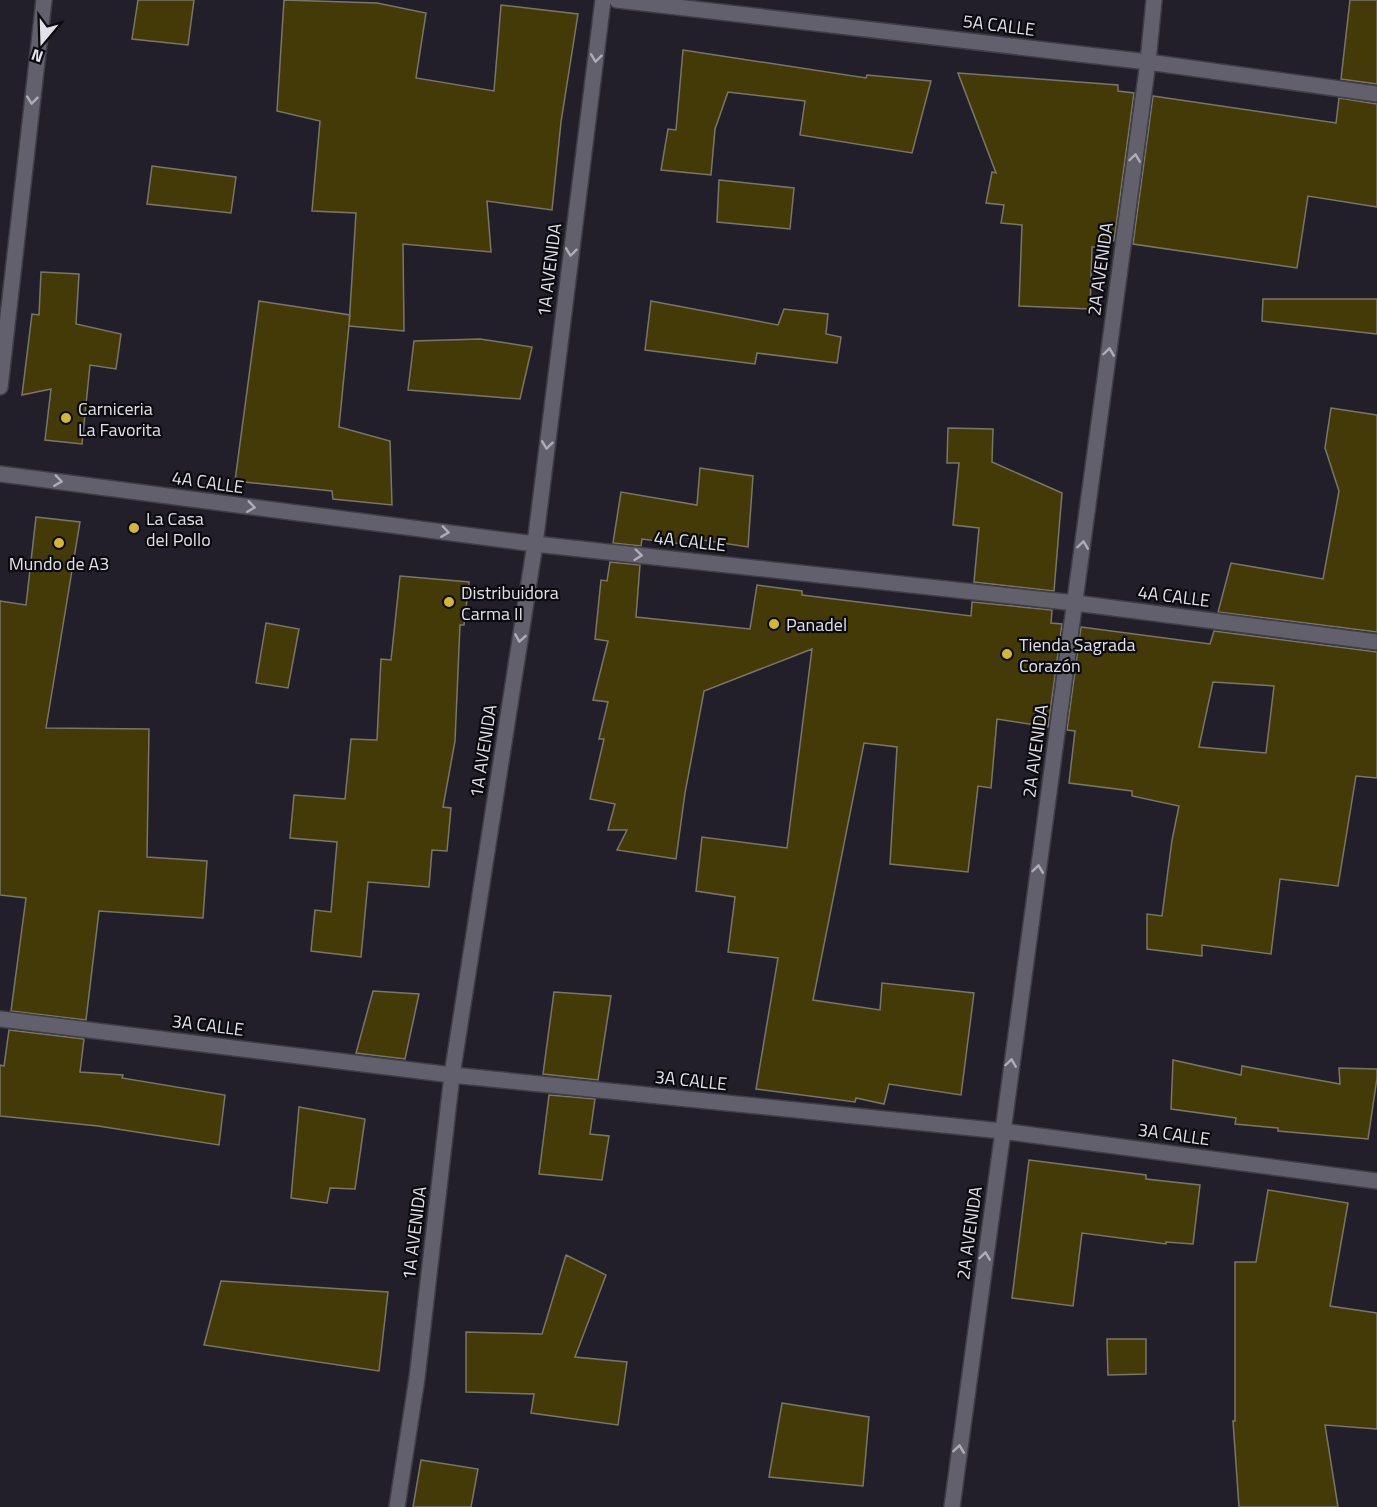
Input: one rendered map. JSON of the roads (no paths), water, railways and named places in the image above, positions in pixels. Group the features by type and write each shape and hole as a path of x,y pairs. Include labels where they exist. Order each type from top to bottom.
{"street":[{"path":"0,387 44,0"},
{"name":"1A AVENIDA","path":"397,1507 417,1378 452,1075 535,544 603,0"},
{"name":"5A CALLE","path":"617,0 1148,62 1377,94"},
{"name":"2A AVENIDA","path":"952,1507 1148,62 1154,0"},
{"name":"4A CALLE","path":"0,474 535,544 1075,603 1377,642"},
{"name":"3A CALLE","path":"0,1019 452,1075 1002,1131 1377,1181"}],"place":[{"name":"Carniceria La Favorita","path":"66,418"},
{"name":"La Casa del Pollo","path":"134,528"},
{"name":"Mundo de A3","path":"59,543"},
{"name":"Distribuidora Carma II","path":"449,602"},
{"name":"Panadel","path":"774,624"},
{"name":"Tienda Sagrada Corazón","path":"1007,654"}]}
